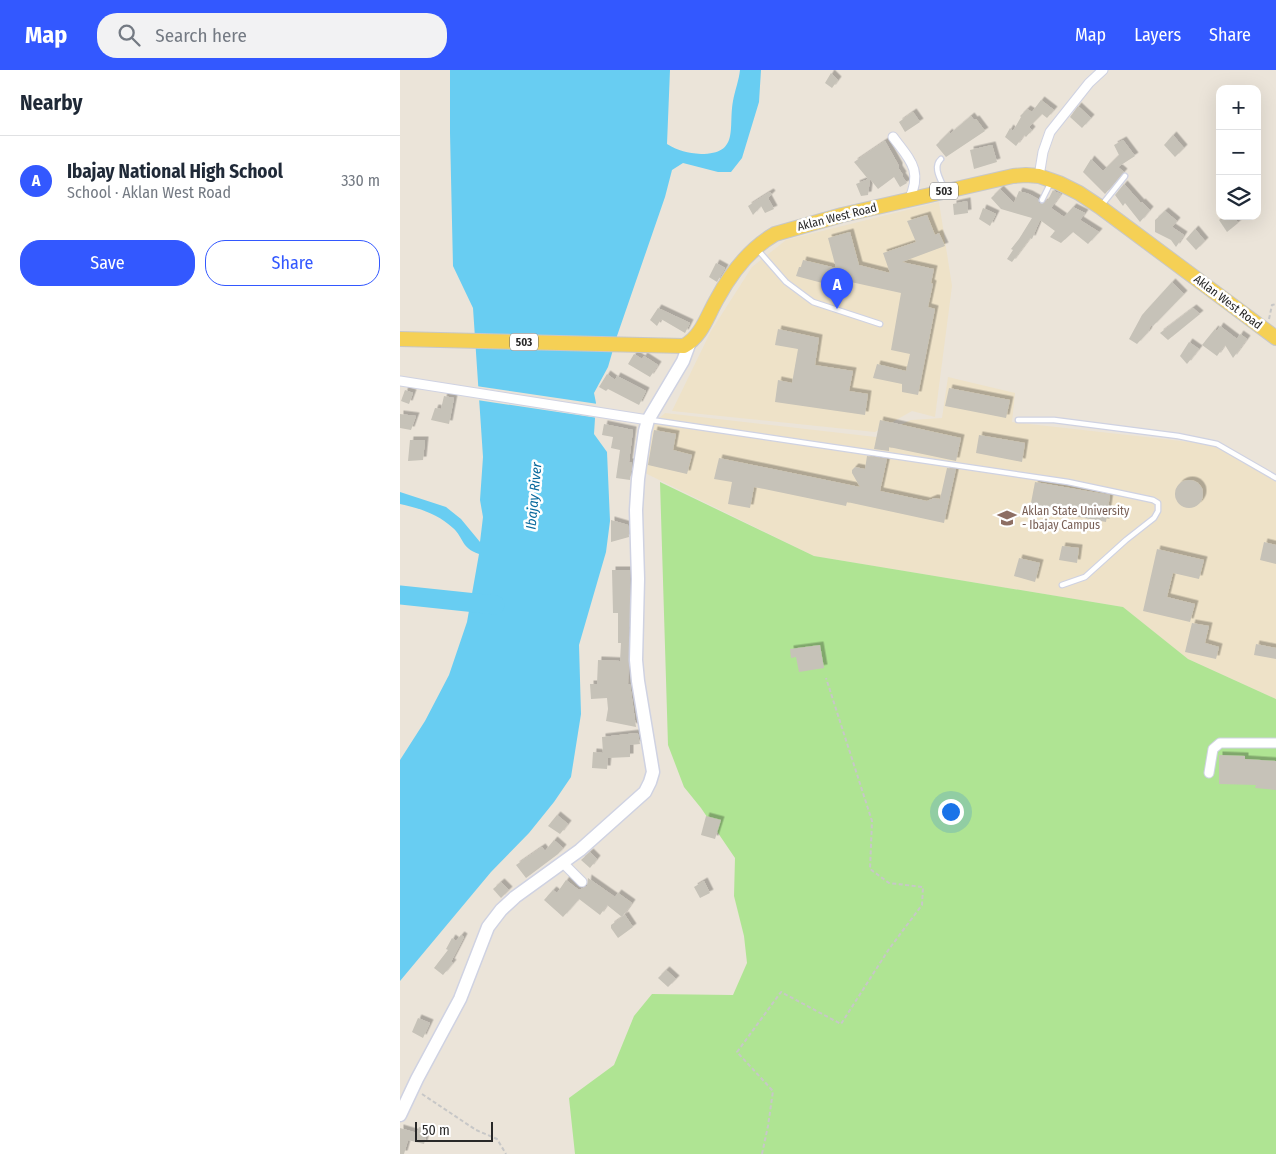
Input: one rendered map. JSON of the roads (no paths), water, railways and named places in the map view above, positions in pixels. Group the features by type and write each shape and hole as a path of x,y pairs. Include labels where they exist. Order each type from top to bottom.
{"main road":[{"name":"Aklan West Road","path":"690,342 698,334 739,264 768,238 786,230 946,191 1013,176 1026,175 1045,179 1079,193 1272,335"},
{"name":"503","path":"400,339 684,346 690,342"}],"street":[{"path":"1045,179 1043,152 1050,132 1090,83 1104,70"},
{"path":"893,136 908,157 915,171 916,181 910,200"},
{"path":"400,1115 460,999 488,927 501,910 515,897 580,850 645,792 650,782 653,772 636,660 638,579 636,510 642,445 648,420 683,361 690,342"},
{"path":"400,381 601,411 648,420"},
{"path":"1210,773 1213,749 1220,743 1276,743"},
{"path":"563,863 582,882"}],"lane":[{"path":"941,159 938,161 937,168 946,191"},
{"path":"1100,207 1125,176"},
{"path":"1042,200 1045,179"},
{"path":"756,248 786,282 813,302 880,324"},
{"path":"648,420 1068,482 1153,500 1158,503 1158,511 1154,518 1085,577 1062,585"},
{"path":"1018,420 1054,420 1178,436 1217,444 1276,478"}],"water":[{"name":"Ibajay River","path":"450,70 670,70 667,144 683,151 701,154 722,150 730,138 733,101 740,70 761,70 759,102 742,158 731,172 718,172 683,163 672,170 665,197 608,367 594,393 596,403 594,434 607,452 610,521 606,552 579,645 581,714 571,777 529,833 491,872 400,981 400,760 425,721 449,675 467,622 479,554 469,549 457,532 435,515 400,504 400,492 446,507 461,519 480,542 483,517 480,500 483,457 473,308 453,266"}],"waterway":[{"path":"400,595 495,605"}],"place":[{"name":"Ibajay National High School","path":"837,309"},
{"name":"Aklan State University - Ibajay Campus","path":"1007,518"}]}
